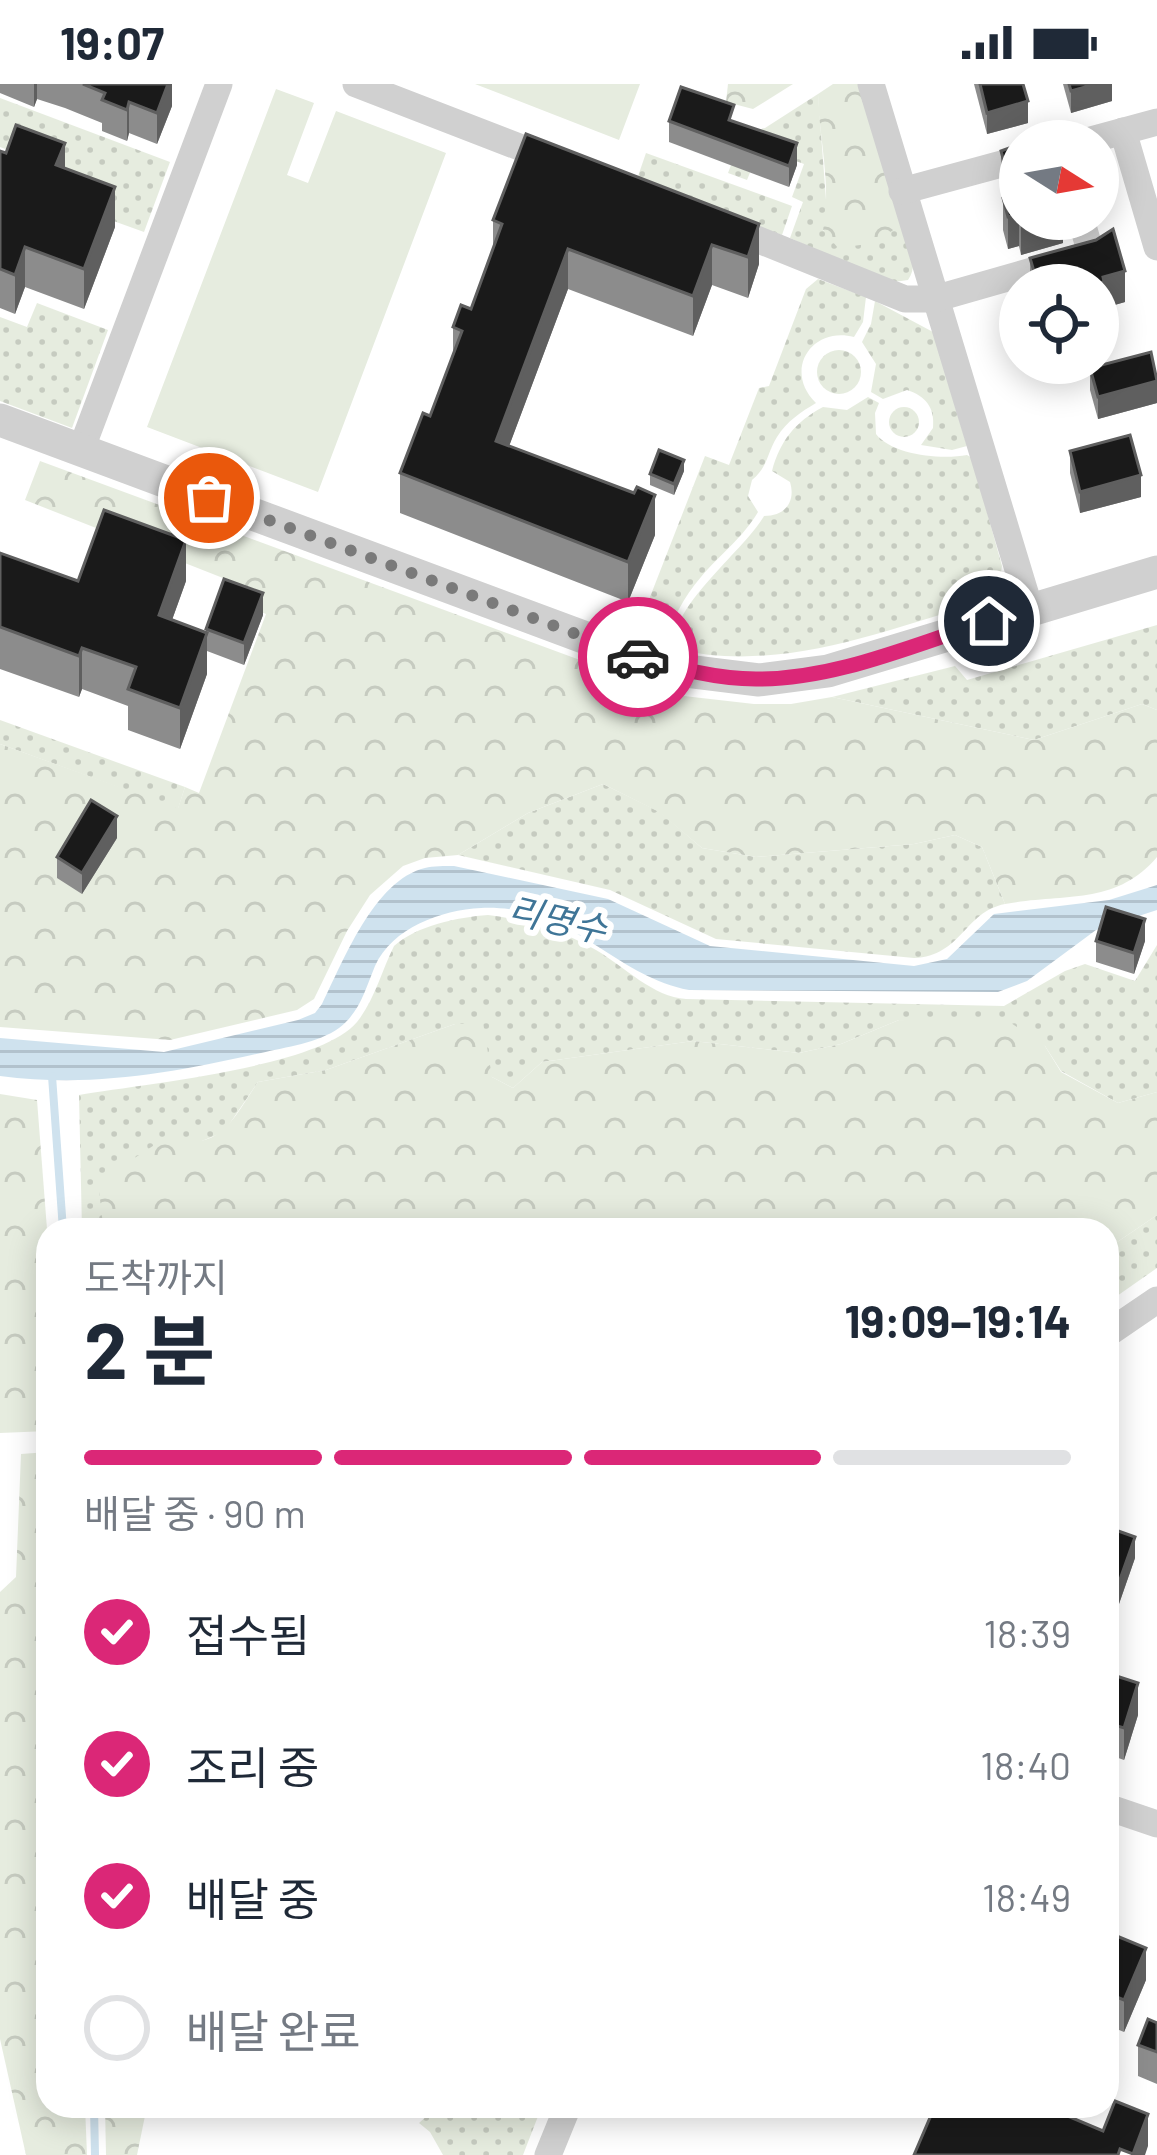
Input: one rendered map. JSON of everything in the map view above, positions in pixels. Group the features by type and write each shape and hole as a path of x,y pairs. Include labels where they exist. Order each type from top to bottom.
{"street":[{"path":"81,450 219,84"},
{"path":"356,84 578,170"},
{"path":"871,84 1030,609"},
{"path":"1119,132 1157,122"},
{"path":"1123,131 1157,247"},
{"path":"902,191 999,165"},
{"path":"712,221 904,298 934,299 1091,254 1087,240"},
{"path":"0,420 638,657 717,676 759,680 828,670 1157,572"},
{"path":"1119,1326 1157,1300"},
{"path":"1119,1811 1157,1824"},
{"path":"548,2155 563,2118"}],"green space":[{"path":"475,84 640,84 619,140"},
{"path":"728,84 793,84 753,109 726,102"},
{"path":"833,84 860,84 903,223 875,243 838,248 823,230 826,180 818,94"},
{"path":"276,89 314,103 287,175 308,183 336,111 446,153 318,492 147,427"},
{"path":"818,94 827,213 823,231 903,223 913,259 908,280 879,278 790,238 803,202 792,197 804,164 760,148 747,180 728,173 745,128 765,128"},
{"path":"0,98 170,162 144,232 94,214 104,186 0,147"},
{"path":"646,153 792,206 782,235 636,182"},
{"path":"818,279 866,297 863,322 854,337 825,338 807,354 802,378 816,403 781,431 752,480 748,496 758,512 689,592 663,644 634,638 705,456 729,465 759,388 769,386 806,289"},
{"path":"875,301 933,332 967,446 952,450 921,445 933,428 931,409 924,399 907,390 883,399 871,392 876,364 862,342"},
{"path":"37,303 108,330 72,428 0,401 0,317 27,327"},
{"path":"839,350 855,356 861,372 855,388 839,394 823,388 817,372 823,356"},
{"path":"868,397 879,403 876,434 893,447 972,458 1002,566 998,590 986,601 871,636 794,652 754,656 675,649 675,633 694,598 764,516 778,514 790,502 790,482 772,471 790,433 823,407 847,410"},
{"path":"904,407 919,422 904,437 889,422"},
{"path":"40,461 675,695 754,704 832,697 1034,740 1142,704 1157,710 1157,857 1141,873 1106,891 1005,904 982,847 955,835 914,844 756,857 702,848 659,812 603,784 528,813 458,855 403,866 370,895 314,999 297,1010 170,1040 0,1027 0,744 178,808 185,787 199,793 266,614 237,602 237,587 228,580 25,500"},
{"path":"1157,625 1157,710 1142,704 1034,740 832,697 955,666 967,680"},
{"path":"0,720 185,787 178,809 0,744"},
{"path":"603,784 660,812 702,848 756,857 914,844 955,835 982,847 1005,904 980,916 943,950 914,958 716,939 610,890 458,855 528,813"},
{"path":"488,915 570,937 651,987 686,999 1004,1006 1085,964 1135,981 1157,945 1157,1092 1118,1103 1061,1071 1045,1046 899,1020 841,1044 799,1053 693,1041 542,1062 513,1088 492,1077 455,1024 326,1070 258,1082 224,1132 192,1145 113,1218 82,1218 79,1095 227,1072 337,1038 363,1014 394,946 414,933"},
{"path":"899,1020 1011,1023 1045,1046 1061,1072 1118,1103 1157,1092 1157,1215 1119,1241 1119,1218 102,1218 98,1182 165,1138 199,1141 222,1131 258,1082 326,1070 455,1024 483,1023 492,1077 513,1088 542,1062 693,1041 799,1053 841,1044"},
{"path":"0,1094 37,1100 46,1218 36,1218 36,1432 0,1433"},
{"path":"1157,1215 1157,1268 1119,1295 1119,1241"},
{"path":"36,1453 36,2118 85,2118 87,2155 26,2155 0,2039 0,1592 16,1577 21,1454"},
{"path":"105,2118 145,2118 137,2155 106,2155"},
{"path":"425,2118 537,2118 523,2155 443,2155 419,2123"}],"water":[{"name":"리명수","path":"454,866 608,899 710,946 914,966 947,959 994,914 1109,900 1157,885 1157,910 1096,930 1027,981 998,992 689,990 637,971 542,917 513,910 466,910 434,917 393,941 375,966 352,1015 339,1028 312,1041 132,1076 67,1080 0,1076 0,1038 164,1052 315,1013 362,925 390,888 425,868"}],"building":[{"path":"83,84 168,84 157,113 129,102 127,110 102,100 105,93"},
{"path":"980,84 1023,84 1028,101 987,113"},
{"path":"1069,84 1096,84 1071,91"},
{"path":"681,87 734,105 729,120 797,143 789,166 669,121"},
{"path":"16,125 65,143 56,165 115,187 84,269 25,247 15,275 0,269 0,151 6,153"},
{"path":"526,134 759,224 748,257 712,245 693,296 568,249 496,441 634,493 637,487 655,495 628,562 400,473 423,413 430,416 462,331 453,327 461,305 471,309 502,224 493,220"},
{"path":"1096,240 1116,240 1125,271 1119,273 1119,264 1032,264 1030,258"},
{"path":"1151,352 1157,381 1098,397 1094,384 1119,384 1119,360"},
{"path":"1130,435 1141,475 1080,492 1070,451"},
{"path":"659,450 684,460 674,484 650,474"},
{"path":"104,510 186,540 159,615 207,633 180,708 128,689 136,667 82,648 79,656 0,627 0,553 78,581"},
{"path":"224,579 263,593 244,643 206,629"},
{"path":"91,800 117,816 82,873 57,857"},
{"path":"1106,907 1145,919 1134,953 1096,941"},
{"path":"1119,1531 1135,1537 1119,1582"},
{"path":"1119,1677 1138,1683 1124,1728 1119,1727"},
{"path":"1119,1937 1146,1948 1124,2000 1119,1998"},
{"path":"1148,2019 1157,2023 1157,2052 1138,2045"},
{"path":"1119,2103 1148,2114 1133,2154 1120,2149 1118,2155 914,2155 930,2118 1072,2118 1103,2131 1108,2118 1119,2118"}],"waterway":[{"path":"52,1076 62,1218"},
{"path":"94,2118 95,2155"}],"way so far":[{"path":"209,498 638,657"}],"route":[{"path":"638,657 686,671 759,680 828,670 989,621"}]}
